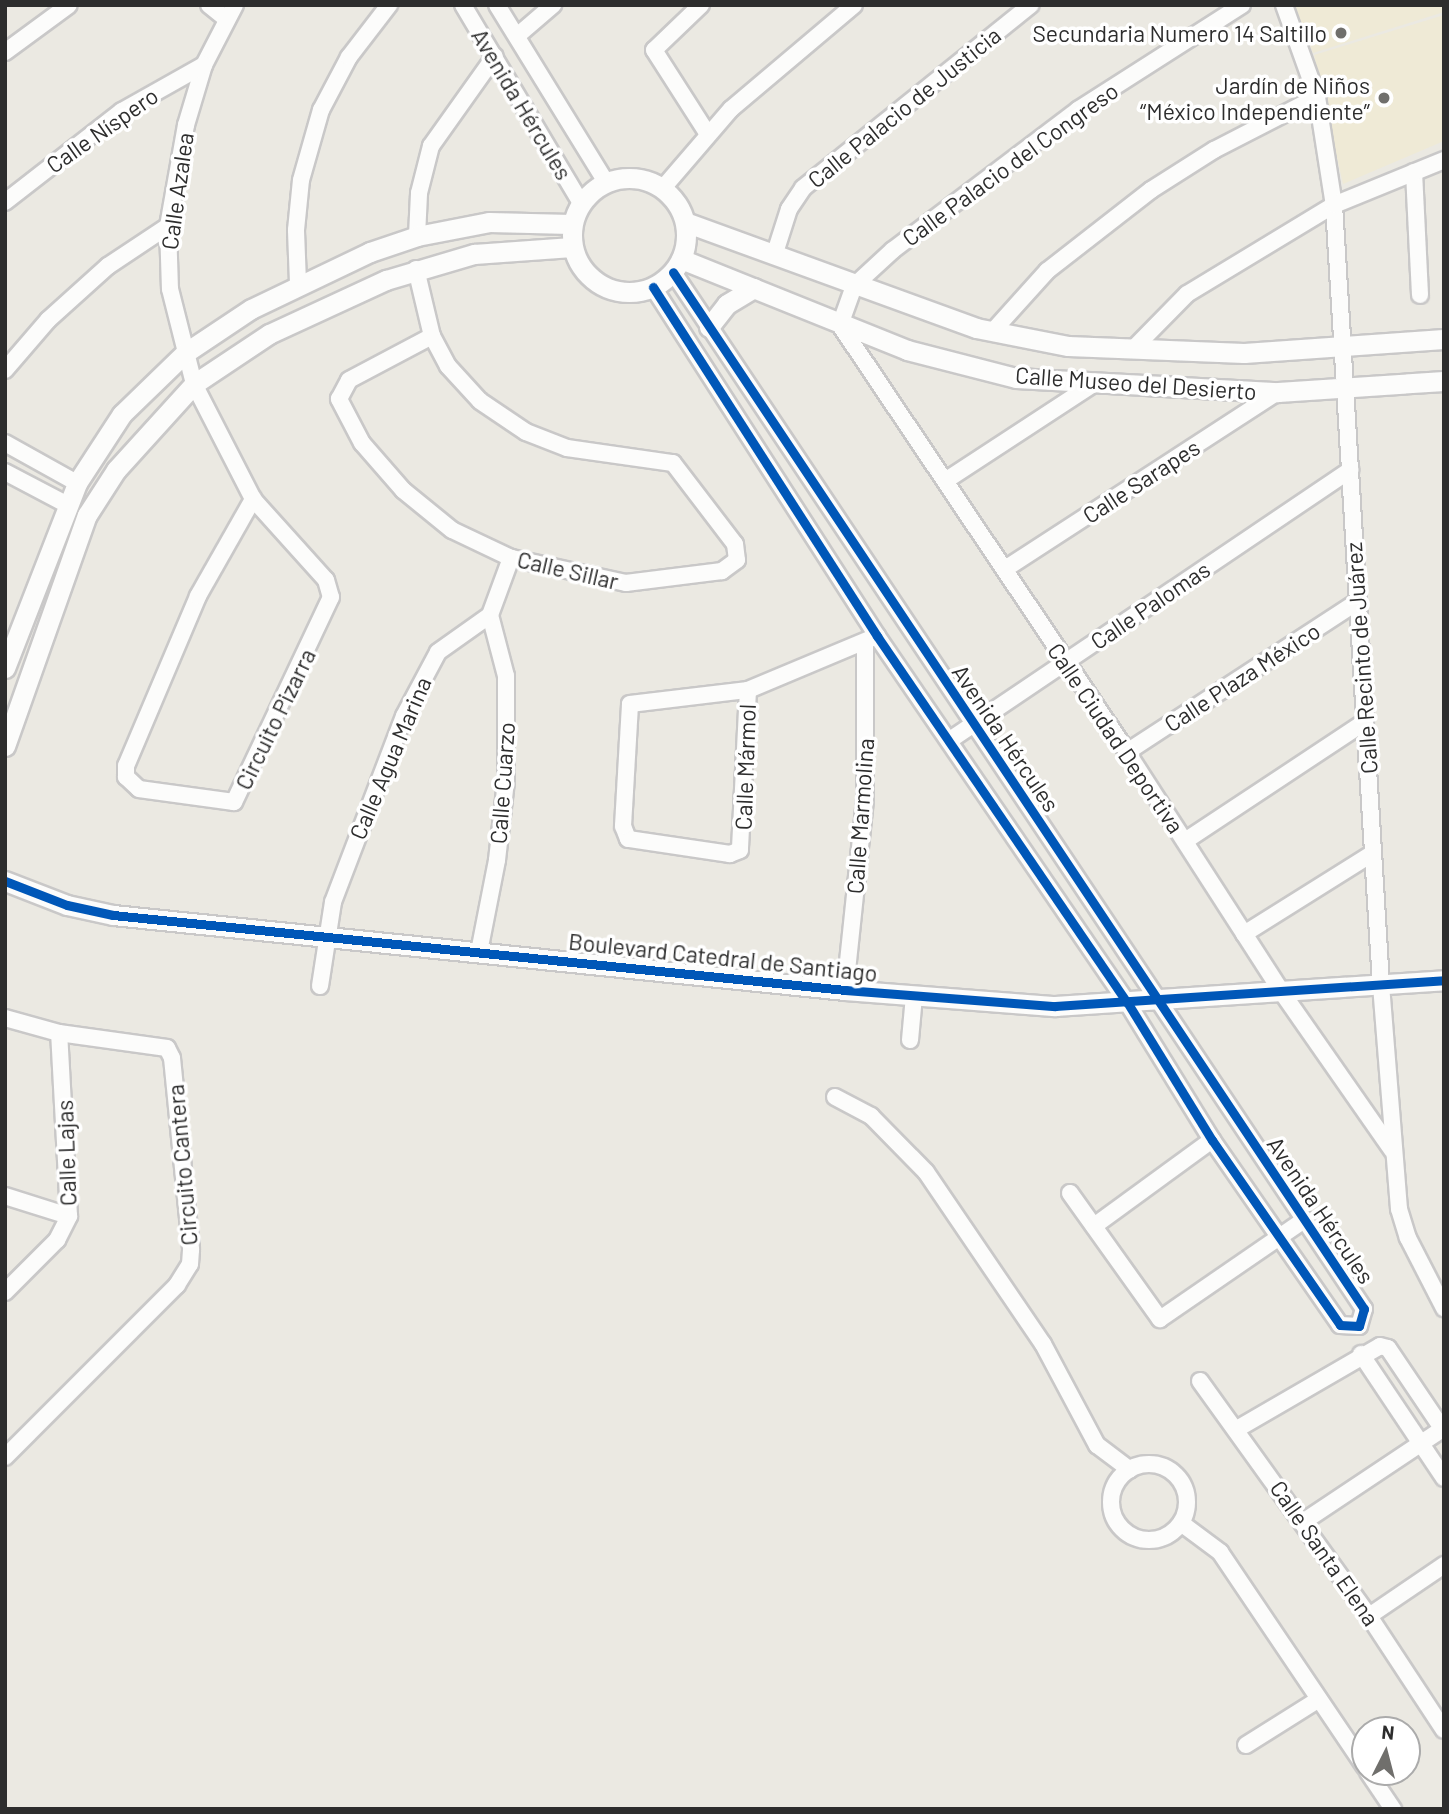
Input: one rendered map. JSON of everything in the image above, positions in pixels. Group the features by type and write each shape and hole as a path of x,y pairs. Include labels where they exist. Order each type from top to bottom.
{"street":[{"path":"5,52 69,5"},
{"path":"209,5 226,19"},
{"name":"Calle Azalea","path":"194,384 170,289 169,226 183,137 204,65 235,5"},
{"path":"298,283 296,230 301,180 320,110 349,57 389,5"},
{"name":"Avenida Hércules","path":"463,5 580,203"},
{"name":"Avenida Hércules","path":"497,5 606,182"},
{"path":"517,36 553,5"},
{"path":"701,5 654,50 707,133"},
{"path":"663,188 707,133 854,5"},
{"name":"Calle Palacio de Justicia","path":"774,256 789,209 803,187 1031,5"},
{"name":"Calle Palacio del Congreso","path":"840,325 854,286 893,250 1078,110 1242,5"},
{"name":"Calle Recinto de Juárez","path":"1284,5 1317,97 1334,205 1392,1150 1402,1224 1443,1308"},
{"path":"417,236 419,193 431,146 495,56"},
{"name":"Calle Níspero","path":"5,202 122,111 204,65"},
{"path":"993,331 1047,271 1151,190 1214,150 1317,97"},
{"path":"1132,350 1187,294 1334,205 1444,160"},
{"path":"1414,172 1420,295"},
{"path":"635,178 663,188 677,204 685,222 677,266 653,288 628,293 603,287 582,270 572,247 571,223 580,203 606,182 635,178"},
{"path":"5,668 66,504 77,483 122,414 185,353 298,283 417,236 489,222 571,223"},
{"name":"Calle Museo del Desierto","path":"685,222 854,286 993,331 1068,346 1244,353 1444,339"},
{"path":"5,370 48,320 108,266 169,226"},
{"path":"5,746 87,515 116,470 194,384 269,334 416,269 490,252 572,247"},
{"name":"Avenida Hércules","path":"653,288 720,391 871,639 950,740 1127,1002 1212,1140 1340,1325 1359,1326 1364,1309 709,327 677,266"},
{"name":"Calle Museo del Desierto","path":"677,266 754,288 907,350 1016,378 1278,392 1444,381"},
{"name":"Calle Sillar","path":"416,269 432,336 448,366 480,401 526,432 567,448 664,461 680,468 738,552 732,566 722,571 654,583 593,579 511,558 452,530 403,490 362,443 340,408 341,389 349,380 432,336"},
{"path":"709,327 727,304 754,288"},
{"name":"Calle Ciudad Deportiva","path":"840,325 1005,569 1065,663 1128,752 1281,991 1392,1150"},
{"path":"945,481 1095,383"},
{"name":"Circuito Pizarra","path":"194,384 253,499 326,580 328,607 234,802 139,789 126,777 126,766 198,596 253,499"},
{"name":"Calle Sarapes","path":"1005,569 1278,392"},
{"path":"5,443 77,483"},
{"name":"Calle Palomas","path":"950,740 1350,470"},
{"path":"5,472 66,504"},
{"path":"489,615 511,558"},
{"name":"Calle Plaza México","path":"1128,752 1357,602"},
{"name":"Calle Agua Marina","path":"320,986 325,936 347,862 427,668 450,640 489,615"},
{"name":"Calle Cuarzo","path":"479,951 497,860 506,781 506,676 489,615"},
{"name":"Calle Mármol","path":"748,690 740,850 730,854 628,839 623,826 630,704 748,690 871,639"},
{"name":"Calle Marmolina","path":"845,990 865,799 871,639"},
{"path":"1185,841 1366,722"},
{"path":"1244,934 1373,853"},
{"name":"Boulevard Catedral de Santiago","path":"5,881 89,911 845,990 1070,1007 1444,981"},
{"path":"910,1040 914,996"},
{"name":"Circuito Cantera","path":"5,1018 59,1033 156,1044 167,1048 172,1058 190,1264 177,1285 5,1457"},
{"name":"Calle Lajas","path":"5,1292 57,1240 69,1216 71,1189 59,1033"},
{"path":"835,1097 871,1116 926,1172 1043,1344 1097,1445 1130,1470"},
{"path":"1094,1226 1212,1140"},
{"path":"1070,1193 1160,1319 1304,1220"},
{"path":"5,1196 69,1216"},
{"path":"1237,1429 1361,1354 1383,1346 1443,1429 1421,1439 1303,1522"},
{"path":"1361,1354 1421,1439 1444,1479"},
{"name":"Calle Santa Elena","path":"1200,1381 1370,1616 1444,1730"},
{"path":"1152,1464 1175,1475 1187,1498 1181,1523 1173,1532 1148,1541 1124,1531 1116,1521 1111,1497 1130,1470 1152,1464"},
{"path":"1181,1523 1220,1552 1351,1746"},
{"path":"1370,1616 1444,1565"},
{"path":"1245,1745 1319,1699"},
{"path":"1430,1709 1444,1699"},
{"path":"1377,1786 1393,1809"}],"shaded area":[{"name":"Secundaria Numero 14 Saltillo","path":"1294,5 1444,5 1444,12 1313,53"},
{"name":"Jardín de Niños “México Independiente”","path":"1444,15 1444,141 1343,184 1314,55"}],"cycle path":[{"path":"653,287 877,636 1127,1002 1212,1140 1340,1325 1359,1326 1364,1309 673,272"},
{"path":"5,881 67,905 113,915 845,990 1055,1006 1444,980"}],"place":[{"name":"Secundaria Numero 14 Saltillo","path":"1341,33"},
{"name":"Jardín de Niños “México Independiente”","path":"1384,98"}]}
